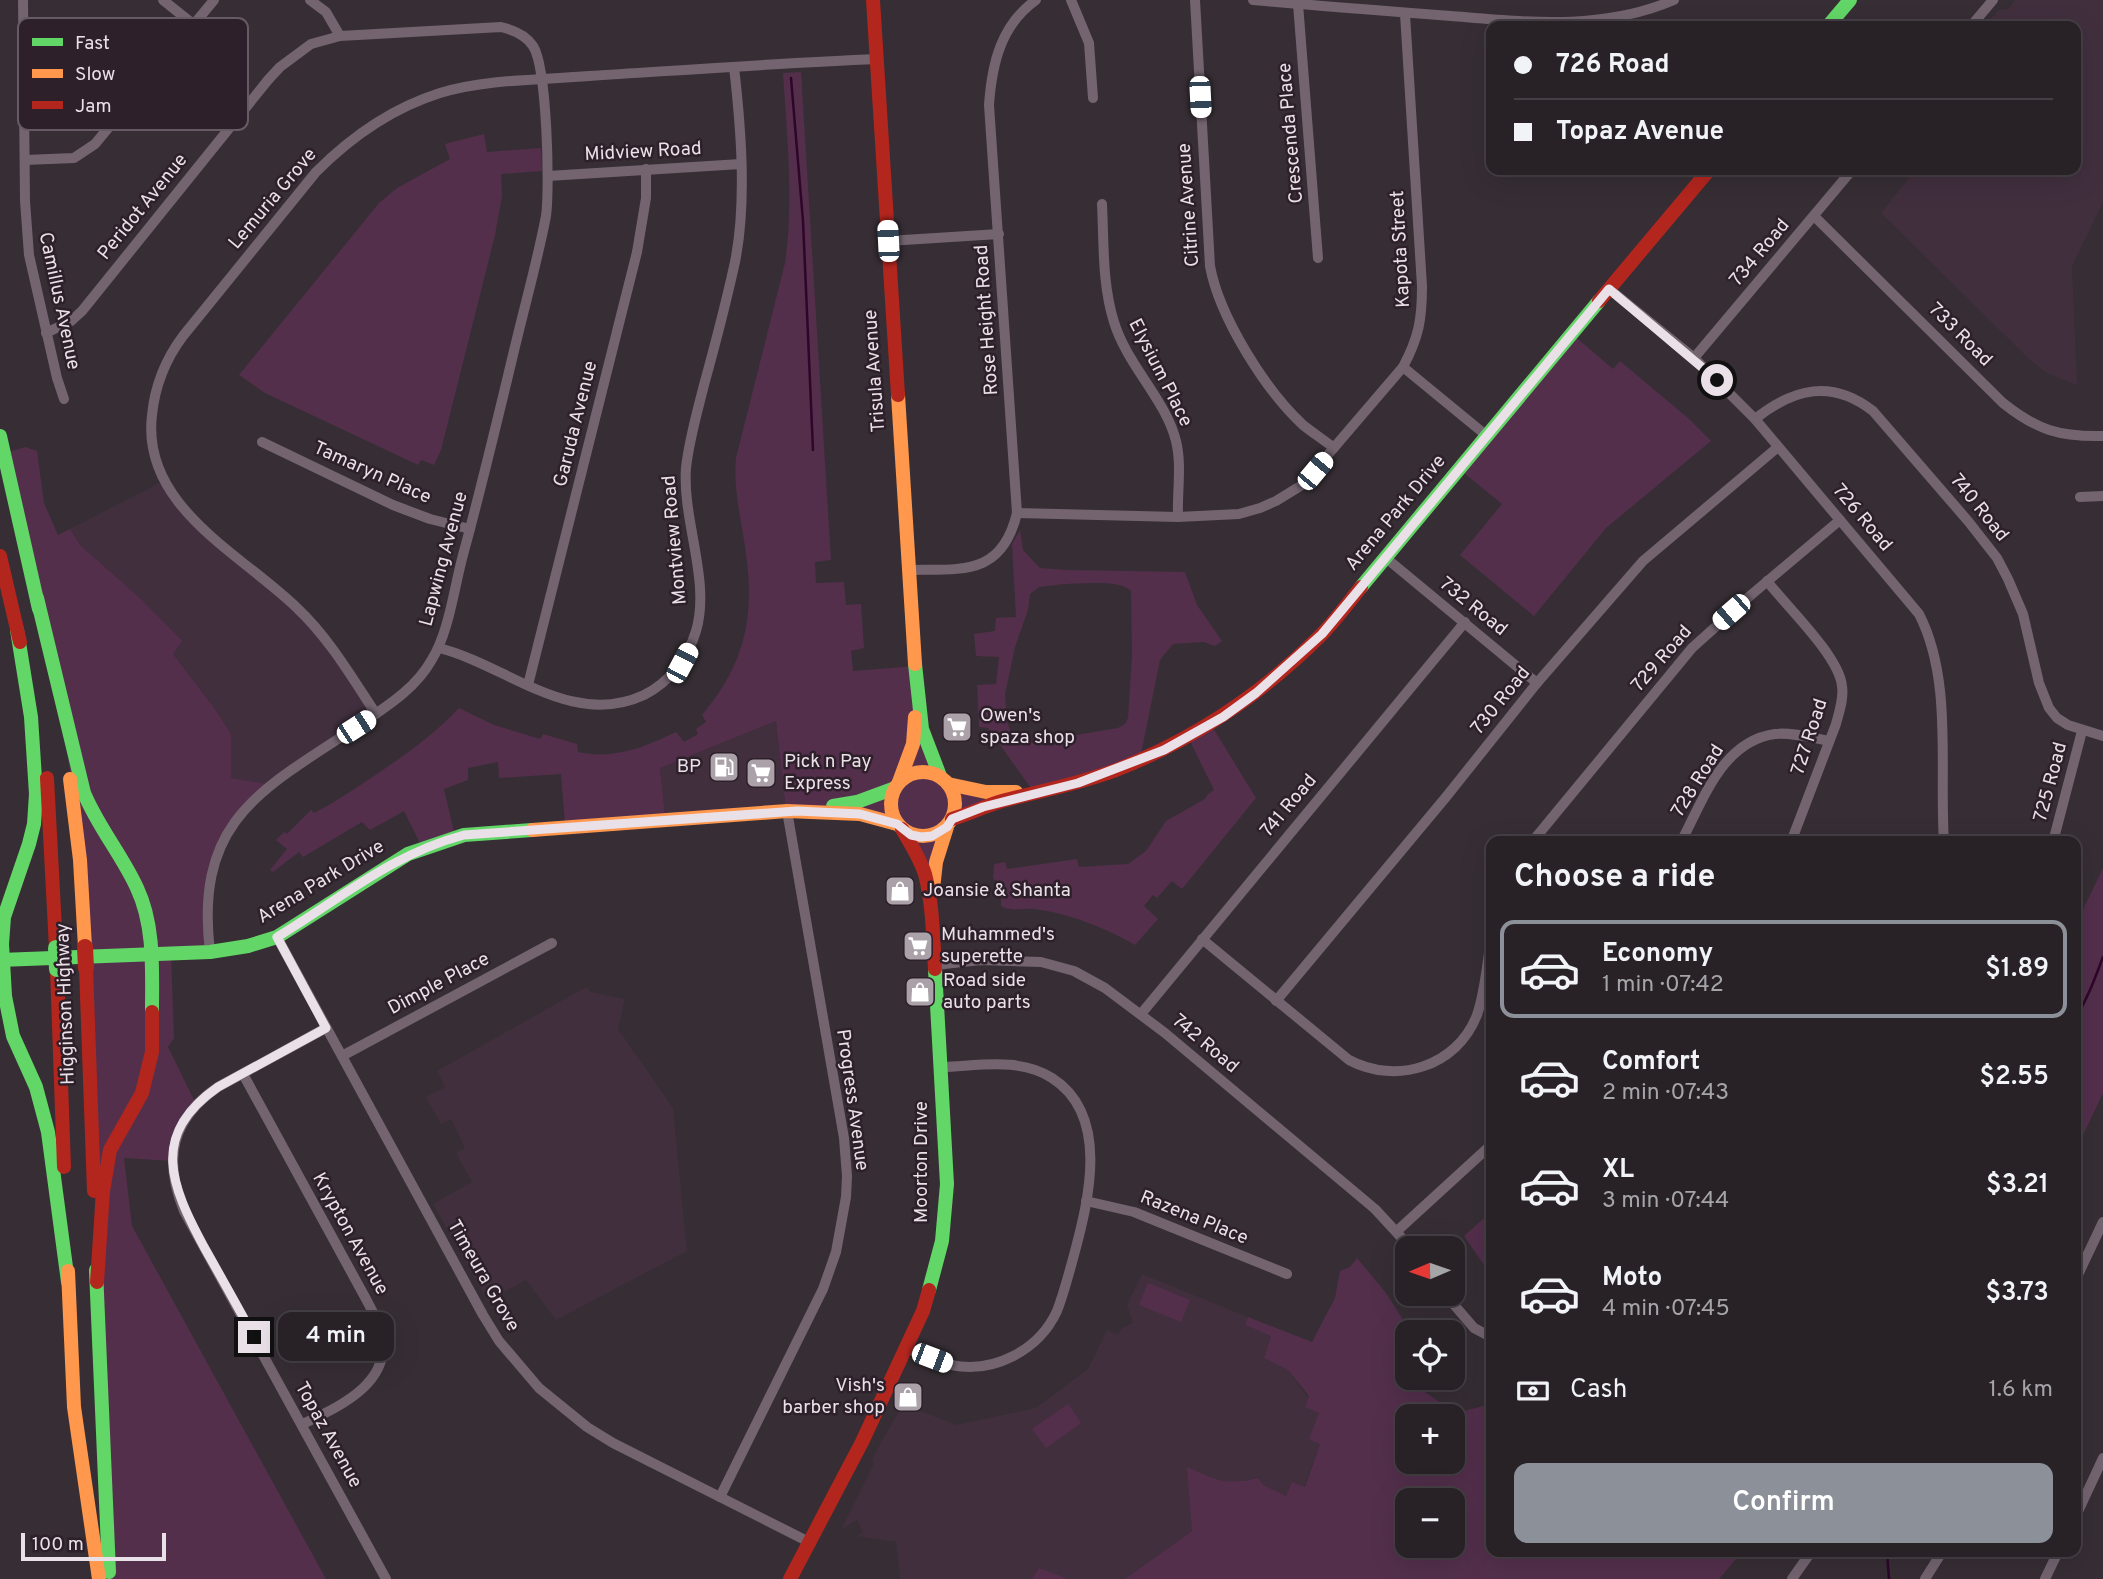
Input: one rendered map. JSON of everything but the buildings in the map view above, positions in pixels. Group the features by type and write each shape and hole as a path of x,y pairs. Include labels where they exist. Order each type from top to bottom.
{"main road":[{"name":"Trisula Avenue","path":"867,0 876,51"},
{"name":"Trisula Avenue","path":"873,0 916,695 913,744 897,786"},
{"path":"1832,21 1850,0"},
{"name":"Arena Park Drive","path":"792,811 860,814 900,827 911,835 932,836 950,823 993,803 1078,783 1149,757 1223,717 1266,685 1322,634 1705,175"},
{"name":"Higginson Highway","path":"0,436 37,598 73,799 80,860 78,952 86,968 110,1579"},
{"name":"Higginson Highway","path":"0,556 43,752 48,790 58,970 74,1407 99,1579"},
{"path":"37,598 78,778 95,818 140,895 147,919 150,953 150,1068 142,1093 110,1150 103,1191 97,1282"},
{"path":"17,630 31,717 36,794 34,824 29,844 4,918 1,960 9,1022 36,1087 48,1132 68,1282"},
{"name":"Trisula Avenue","path":"916,695 922,729 944,780"},
{"name":"Arena Park Drive","path":"1,960 78,952 211,952 248,946 277,937 392,863 438,842 464,835 792,811 857,802 897,786 908,775 920,772 986,792 1046,791"},
{"path":"944,780 956,800 950,823"},
{"path":"897,786 891,807 900,827"},
{"name":"Moorton Drive","path":"932,922 934,874 950,823"},
{"name":"Moorton Drive","path":"790,1579 811,1543 907,1348 923,1311 942,1241 947,1184 943,1068 932,922 925,875 900,827"}],"street":[{"name":"Camillus Avenue","path":"23,0 23,18"},
{"path":"163,0 186,18"},
{"path":"198,18 214,0"},
{"path":"310,0 326,12 340,36"},
{"name":"Rose Height Road","path":"909,570 966,567 986,563 1002,550 1017,513 989,105 993,66 1010,26 1037,0"},
{"path":"1071,0 1089,43 1093,98"},
{"name":"Citrine Avenue","path":"1195,0 1213,284 1237,335 1273,390 1303,425 1334,449"},
{"path":"1253,0 1512,21"},
{"path":"1590,21 1631,14 1674,0"},
{"path":"1975,21 1993,0"},
{"name":"Crescenda Place","path":"1297,4 1318,258"},
{"name":"Kapota Street","path":"1017,513 1178,517 1239,514 1276,501 1301,485 1403,367 1419,334 1422,296 1405,14"},
{"name":"Peridot Avenue","path":"248,106 280,67 310,44 340,36 501,27 520,34 535,48 541,80"},
{"name":"Lemuria Grove","path":"376,714 321,633 269,582 195,522 169,491 155,456 151,421 156,391 166,361 183,336 316,172 352,139 399,110 439,93 467,87 734,67 876,51"},
{"name":"Montview Road","path":"439,648 585,705 606,705 628,701 645,694 674,672 691,645 697,628 699,592 686,488 687,456 735,259 741,213 741,164 734,67"},
{"name":"Lapwing Avenue","path":"211,952 208,921 211,877 222,841 239,814 263,791 376,714 413,685 424,673 439,648 541,243 548,197 548,176 541,80"},
{"name":"Camillus Avenue","path":"24,130 29,255 64,399"},
{"path":"24,160 62,159 85,153 106,130"},
{"name":"Peridot Avenue","path":"46,332 71,321 82,311 229,130"},
{"name":"Midview Road","path":"548,176 741,164"},
{"name":"Garuda Avenue","path":"528,685 637,252 646,198 646,169"},
{"name":"734 Road","path":"1694,359 1848,175"},
{"name":"Elysium Place","path":"1102,204 1110,308 1124,347 1173,432 1178,453 1178,517"},
{"name":"733 Road","path":"1814,216 2023,419 2040,428 2059,433 2103,436"},
{"path":"888,241 999,234"},
{"name":"726 Road","path":"1609,289 1694,359 1755,419 1909,600 1928,632 1940,683 1944,836"},
{"path":"1403,367 1487,436"},
{"name":"740 Road","path":"1755,419 1782,400 1818,390 1846,394 1874,411 1997,558 2022,614 2044,699 2057,718 2082,731 2103,736"},
{"name":"Tamaryn Place","path":"262,442 393,505 430,519 470,528"},
{"name":"730 Road","path":"1276,1000 1446,797 1537,683 1643,561 1778,447"},
{"path":"2080,497 2103,496"},
{"name":"729 Road","path":"1537,836 1692,648 1840,520"},
{"name":"732 Road","path":"1386,558 1537,683"},
{"name":"727 Road","path":"1767,581 1834,662 1842,693 1836,724 1793,836"},
{"name":"741 Road","path":"1141,1014 1465,622"},
{"name":"725 Road","path":"2055,836 2082,731"},
{"name":"728 Road","path":"1684,836 1712,783 1730,757 1740,748 1752,741 1776,734 1829,741"},
{"name":"Progress Avenue","path":"720,1497 823,1289 836,1252 846,1198 844,1138 792,811"},
{"name":"Timeura Grove","path":"277,937 473,1299 515,1361 545,1394 587,1427 613,1443 811,1543"},
{"path":"1202,939 1324,1042 1361,1066 1385,1072 1420,1068 1452,1050 1478,1013 1486,967"},
{"name":"Dimple Place","path":"342,1056 552,943"},
{"name":"742 Road","path":"935,964 1007,960 1056,966 1087,978 1141,1014 1375,1209 1402,1236"},
{"name":"Topaz Avenue","path":"326,1028 209,1093 190,1110 177,1134 173,1149 173,1179 184,1211 386,1579"},
{"path":"907,1348 948,1365 961,1367 1001,1362 1026,1349 1049,1325 1057,1310 1086,1201 1090,1160 1087,1125 1076,1102 1059,1083 1023,1066 943,1068"},
{"name":"Krypton Avenue","path":"243,1074 366,1300 382,1336 380,1363 375,1376 367,1385 359,1393 303,1424"},
{"path":"1398,1231 1486,1150"},
{"name":"Razena Place","path":"1086,1201 1134,1212 1287,1274"},
{"path":"2081,1268 2103,1222"},
{"path":"1455,1306 1474,1328 1486,1334"},
{"path":"2081,1505 2103,1458"},
{"path":"1792,1579 1807,1557"},
{"path":"1925,1579 1938,1557"},
{"path":"2045,1579 2056,1557"}],"shaded area":[{"path":"2015,0 2103,0 2103,202 2072,266 2077,385 2047,373 2031,361 1881,213 1911,175 2081,175 2081,21 1989,21 1999,10 2008,9"},
{"path":"801,72 831,560 815,562 816,583 844,582 846,605 861,604 864,648 851,651 853,671 915,666 917,695 942,775 951,782 1033,791 988,728 979,727 977,685 996,684 999,657 976,656 974,634 995,631 996,618 1016,617 1012,544 1020,530 1023,550 1040,568 1185,572 1197,605 1222,641 1215,646 1204,642 1173,644 1160,660 1140,759 954,820 924,875 898,825 786,811 776,721 660,768 665,816 565,824 561,774 499,778 498,762 468,768 468,780 444,789 455,836 422,847 404,811 370,830 362,822 303,857 299,852 273,872 270,870 287,849 276,840 284,832 287,834 311,810 314,813 327,806 402,756 459,708 494,725 540,739 543,734 577,744 578,752 591,754 628,751 676,732 684,742 698,734 696,729 706,722 702,715 728,678 737,659 747,620 748,578 735,471 785,263 788,239 788,145 783,73","holes":["1071,584 1118,585 1131,591 1132,655 1128,718 1125,724 1118,728 1016,745 1007,722 1005,694 1030,594 1039,587"]},
{"path":"484,134 487,152 541,148 542,171 501,174 502,196 495,235 441,450 434,465 421,460 418,465 265,393 239,375 379,203 397,188 450,159 445,144"},
{"path":"1572,334 1613,369 1620,361 1711,441 1606,528 1534,616 1460,555 1502,504 1459,469"},
{"path":"25,447 37,451 44,503 58,535 70,529 80,545 140,598 182,641 173,654 231,734 231,778 273,785 240,814 212,877 211,951 171,953 174,1038 168,1047 196,1104 191,1110 173,1161 124,1158 132,1226 326,1579 110,1579 81,858 66,743 5,453"},
{"path":"165,480 182,505 297,605 377,714 273,785 230,778 231,734 215,709 173,654 140,598 80,545 70,529"},
{"path":"776,721 786,811 665,816 660,768"},
{"path":"1210,723 1256,798 1182,889 1172,881 1157,898 1153,895 1144,906 1158,919 1135,945 1099,927 1073,918 1047,911 1001,906 1001,889 998,881 993,879 994,864 1005,862 1007,869 1077,859 1079,867 1128,864 1146,851 1166,821 1205,799 1214,790 1188,737"},
{"path":"2103,868 2103,1093 2081,1139 2081,914"},
{"path":"586,987 591,992 625,999 618,1029 673,1108 687,1251 556,1320 526,1280 488,1301 433,1204 472,1182 456,1153 465,1148 451,1119 441,1124 426,1097 445,1087 437,1071"},
{"path":"1486,1216 1486,1268 1464,1236"},
{"path":"1357,1258 1386,1293 1403,1320 1395,1320 1395,1390 1422,1390 1443,1404 1395,1404 1395,1474 1465,1474 1465,1411 1486,1405 1486,1557 1738,1557 1719,1579 1125,1579 1192,1531 1187,1467 1221,1480 1258,1478 1263,1485 1286,1496 1292,1482 1305,1487 1320,1444 1309,1439 1319,1413 1305,1407 1309,1396 1288,1370 1264,1358 1271,1336 1245,1325 1248,1317 1312,1342 1335,1298 1340,1271 1350,1267"},
{"path":"1142,1274 1248,1317 1245,1325 1271,1336 1264,1358 1288,1370 1319,1413 1320,1444 1304,1487 1286,1496 1262,1485 1257,1478 1233,1483 1215,1479 1192,1531 1125,1579 1067,1579 1039,1569 1032,1579 900,1579 896,1542 857,1536 863,1532 857,1520 841,1530 874,1464 872,1459 903,1404 956,1425 1036,1408 1088,1369 1107,1330 1118,1335 1122,1328 1133,1323 1127,1305"},
{"path":"1148,1283 1190,1300 1181,1322 1139,1305"},
{"path":"1068,1404 1081,1423 1046,1448 1032,1429"},
{"path":"1039,1568 1063,1577 1067,1579 1032,1579"}],"waterway":[{"path":"791,78 803,221 813,450"},
{"path":"2081,1008 2103,957"},
{"path":"1887,1557 1889,1579"}],"traffic: fast":[{"path":"1832,21 1850,0"},
{"path":"1361,587 1599,301"},
{"path":"0,436 39,609"},
{"path":"37,598 84,793 131,876 143,903 150,933 152,1012"},
{"path":"17,630 31,717 36,794 34,824 29,844 4,917 2,944 5,996 13,1036 36,1087 48,1132 68,1282"},
{"path":"915,664 922,729 940,776"},
{"path":"833,806 857,802 895,788"},
{"path":"0,960 210,952 248,946 277,937 408,854 464,835 532,830"},
{"path":"56,948 57,969"},
{"path":"929,1290 942,1241 947,1184 935,969"},
{"path":"96,1270 109,1572"}],"traffic: slow":[{"path":"898,395 915,664"},
{"path":"899,782 913,744 915,717"},
{"path":"917,772 929,772 946,781 953,792 955,804 953,816 946,827 929,836 917,836 905,831 896,822 891,810 891,798 896,786 905,777 917,772"},
{"path":"70,779 80,860 85,947"},
{"path":"948,784 986,792 1016,792"},
{"path":"532,830 787,811 860,814 897,824"},
{"path":"933,889 936,862 947,827"},
{"path":"68,1271 74,1407 99,1579"}],"traffic: jam":[{"path":"873,0 898,395"},
{"path":"1599,301 1705,175"},
{"path":"0,556 20,642"},
{"path":"952,819 1002,801 1116,770 1199,730 1250,696 1298,657 1326,630 1361,587"},
{"path":"47,778 56,948"},
{"path":"902,829 918,856 928,886 935,969"},
{"path":"85,947 86,968"},
{"path":"86,968 94,1191"},
{"path":"57,969 64,1167"},
{"path":"97,1282 103,1191 110,1150 142,1093 152,1052 152,1012"},
{"path":"790,1579 862,1442 923,1311 929,1290"}],"place":[{"name":"Owen's spaza shop","path":"957,727"},
{"name":"BP","path":"724,767"},
{"name":"Pick n Pay Express","path":"761,773"},
{"name":"Joansie & Shanta","path":"900,891"},
{"name":"Muhammed's superette","path":"918,946"},
{"name":"Road side auto parts","path":"920,992"},
{"name":"Vish's barber shop","path":"908,1397"}],"route":[{"path":"254,1337 184,1211 173,1179 172,1166 177,1134 190,1110 201,1098 326,1028 277,937 408,854 464,835 797,811 867,815 897,824 911,835 932,836 947,827 952,819 993,803 1078,783 1113,771 1164,750 1223,717 1276,678 1298,658 1322,634 1609,289 1717,380"}]}
